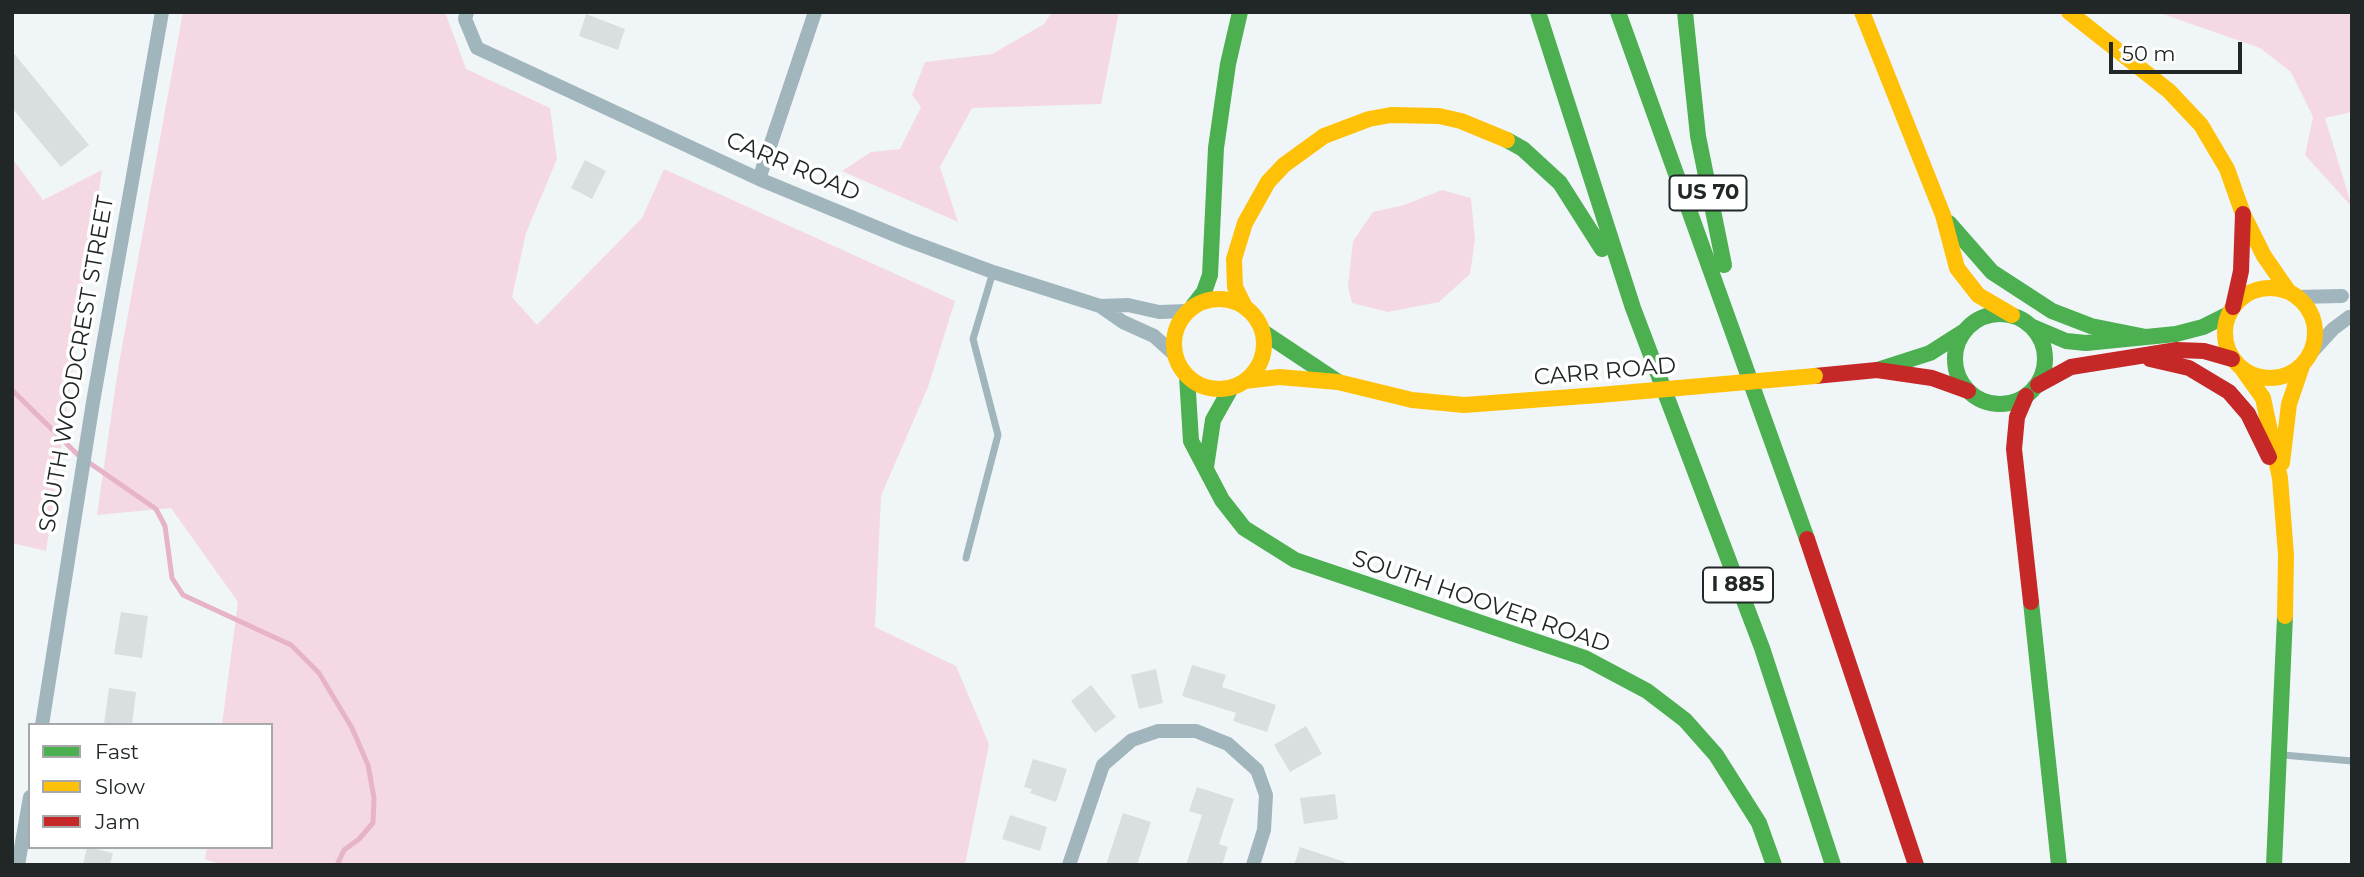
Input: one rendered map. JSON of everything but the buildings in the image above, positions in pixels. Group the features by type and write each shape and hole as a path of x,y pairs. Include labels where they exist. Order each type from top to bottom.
{"main road":[{"path":"1238,384 1207,388 1186,376 1175,355 1175,332 1204,292 1210,275 1216,148 1228,64 1240,12"},
{"name":"I 885","path":"1538,12 1633,308 1762,648 1833,865"},
{"path":"1618,12 1837,622 1916,865"},
{"name":"US 70","path":"1685,12 1701,149 1747,370"},
{"path":"1862,12 1943,215 1953,257 1963,278 1978,295 2033,327 2056,338 2076,342 2190,331 2231,311 2244,296 2258,289 2274,288 2293,294"},
{"path":"2069,12 2169,91 2201,125 2227,169 2243,214 2264,256 2293,294 2307,307 2314,322 2315,338 2289,404 2280,478"},
{"path":"1245,307 1235,287 1234,259 1245,223 1268,182 1293,157 1324,136 1369,119 1415,114 1439,116 1482,127 1523,149 1542,165 1560,183 1586,220 1633,308"},
{"path":"2243,214 2241,271 2224,337 2238,365 2258,388 2267,408 2280,478 2286,589 2274,865"},
{"path":"1943,215 1958,237 1992,272 2052,311 2091,327 2146,337"},
{"path":"1190,309 1215,299 1231,300 1245,307 1256,318 1263,332 1265,348 1260,363 1238,384 1213,420 1206,467"},
{"path":"2012,315 1989,315 1974,321 1963,332 1956,347 1955,362 1959,378 1968,391 1981,400 1996,404 2012,403 2071,367 2194,350 2238,365 2258,377 2274,379 2289,375 2307,359"},
{"path":"2033,327 2042,340 2046,355 2044,371 2017,417 2014,449 2059,865"},
{"name":"CARR ROAD","path":"1263,332 1338,382"},
{"name":"CARR ROAD","path":"1238,384 1279,377 1338,382 1400,398 1464,405 1600,396 1877,370 1930,353 1963,332"},
{"path":"2141,357 2189,368 2230,392 2248,414 2280,478"},
{"name":"CARR ROAD","path":"1877,370 1932,378 1968,391"},
{"name":"SOUTH HOOVER ROAD","path":"1186,376 1191,441 1232,515 1258,539 1274,549 1358,583 1585,658 1647,691 1685,720 1716,755 1759,823 1774,865"}],"street":[{"name":"SOUTH WOODCREST STREET","path":"42,723 78,491 162,12"},
{"name":"CARR ROAD","path":"467,12 465,19 477,48 760,179 993,272 1100,306 1123,322 1154,336 1175,355"},
{"path":"760,179 815,12"},
{"path":"2293,294 2342,296"},
{"name":"CARR ROAD","path":"1100,306 1128,305 1158,312 1190,309"},
{"path":"2307,359 2349,317"},
{"path":"1069,865 1103,765 1132,740 1158,731 1196,731 1228,744 1257,770 1266,794 1264,830 1253,865"},
{"path":"18,865 28,808"}],"lane":[{"path":"966,558 998,435 972,339 993,272"},
{"path":"2279,755 2352,761"}],"shaded area":[{"path":"183,12 445,12 466,69 550,108 557,159 526,233 512,297 537,325 642,218 664,169 955,301 928,387 881,496 875,627 956,666 989,744 965,865 222,865 205,859 207,849 273,849 273,723 222,723 238,602 171,508 97,515 118,369"},
{"path":"1052,12 1119,12 1101,104 972,108 940,167 958,222 842,171 871,152 900,149 921,107 912,95 925,62 992,54 1044,24"},
{"path":"2157,12 2352,12 2352,112 2325,118 2352,207 2305,155 2313,117 2291,72 2260,48"},
{"path":"12,158 43,200 102,170 46,551 12,543"},
{"path":"1442,190 1471,198 1475,240 1470,274 1439,302 1388,312 1352,303 1348,286 1353,241 1373,212 1404,205"}],"waterway":[{"path":"12,390 78,455 156,509 165,526 172,578 183,595 291,645 319,673 352,728 368,765 374,798 373,823 359,839 344,850 337,865"}],"traffic: fast":[{"path":"1193,306 1204,292 1210,275 1216,148 1228,64 1240,12"},
{"path":"1538,12 1633,308 1762,648 1833,865"},
{"path":"1618,12 1807,539"},
{"path":"1685,12 1698,136 1724,265"},
{"path":"1507,140 1523,149 1560,183 1602,249"},
{"path":"1949,223 1992,272 2052,311 2091,326 2146,337"},
{"path":"1991,314 2009,314 2025,321 2038,334 2045,350 2045,359 2045,368 2038,384 2025,397 2009,404 1991,404 1975,397 1962,384 1955,368 1955,350 1962,334 1975,321 1991,314"},
{"path":"2033,327 2066,341 2086,343 2176,334 2203,327 2229,314"},
{"path":"1263,332 1338,382"},
{"path":"1877,370 1930,353 1963,332"},
{"path":"1187,376 1191,441 1222,500 1244,528 1295,560 1585,658 1647,691 1685,720 1716,755 1759,823 1774,865"},
{"path":"1206,467 1213,420 1231,388"},
{"path":"2031,602 2059,865"},
{"path":"2274,865 2285,616"}],"traffic: slow":[{"path":"1862,12 1943,215 1957,268 1978,295 2012,315"},
{"path":"2069,12 2169,91 2201,125 2227,169 2243,214 2264,256 2289,292"},
{"path":"1245,307 1235,287 1234,259 1245,223 1268,182 1284,165 1324,136 1369,119 1391,115 1439,116 1461,121 1507,140"},
{"path":"2270,288 2287,291 2302,301 2312,316 2315,333 2312,350 2302,365 2287,375 2270,378 2253,375 2238,365 2228,350 2225,333 2228,316 2238,301 2253,291 2270,288"},
{"path":"1210,299 1228,299 1244,306 1257,319 1264,335 1264,344 1264,353 1257,369 1244,382 1228,389 1210,389 1194,382 1181,369 1174,353 1174,335 1181,319 1194,306 1210,299"},
{"path":"2282,463 2289,404 2302,366"},
{"path":"2243,370 2263,398 2280,478 2286,555 2285,616"},
{"path":"1599,395 1815,376"},
{"path":"1245,381 1279,377 1338,382 1412,400 1464,405 1599,395"}],"traffic: jam":[{"path":"2233,307 2241,271 2243,214"},
{"path":"2038,385 2071,367 2177,350 2204,351 2232,359"},
{"path":"2150,359 2189,368 2229,392 2248,414 2269,457"},
{"path":"1815,376 1877,370 1932,378 1968,391"},
{"path":"2026,396 2017,417 2014,449 2031,602"},
{"path":"1807,539 1916,865"}]}
